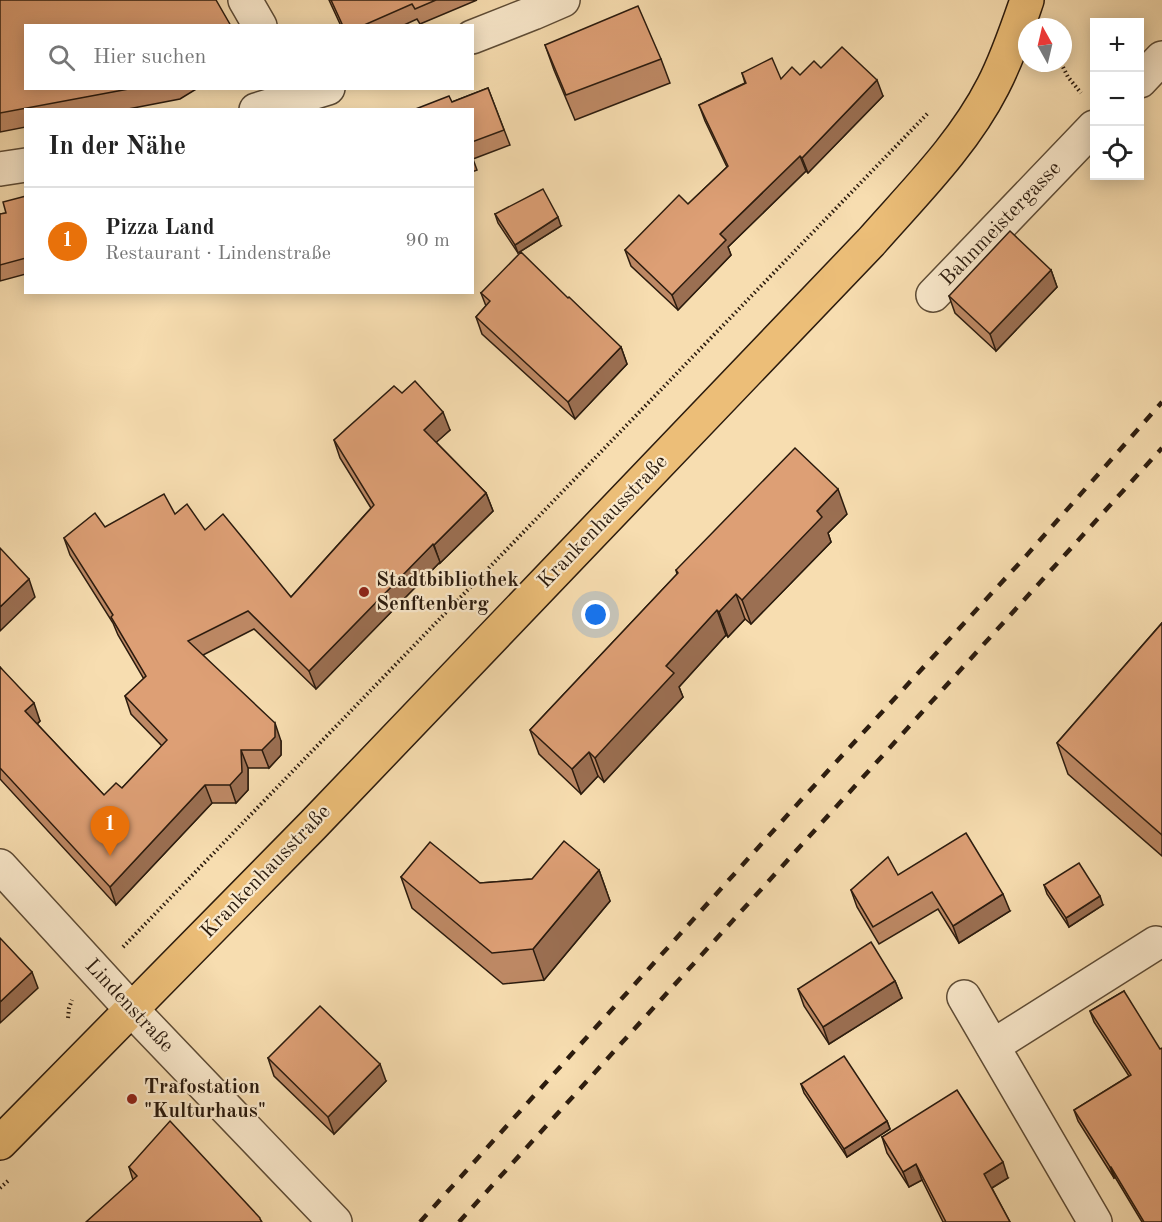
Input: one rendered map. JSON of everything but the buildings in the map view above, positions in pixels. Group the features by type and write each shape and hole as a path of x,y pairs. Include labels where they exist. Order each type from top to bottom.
{"main road":[{"name":"Krankenhausstraße","path":"0,1143 313,825 886,226 944,160 976,116 994,86 1027,0"}],"street":[{"path":"245,0 259,24"},
{"path":"474,36 563,0"},
{"path":"1144,77 1162,58"},
{"path":"262,108 309,91"},
{"name":"Bahnmeistergasse","path":"933,295 1090,114"},
{"path":"0,169 24,165"},
{"name":"Lindenstraße","path":"0,866 132,1010 335,1222"},
{"path":"993,1046 1156,943"},
{"path":"964,997 1095,1222"}],"path":[{"path":"1066,72 1090,111"},
{"path":"98,972 931,110"}],"railway":[{"path":"420,1222 802,799 1026,556 1162,402"},
{"path":"459,1222 1162,448"}],"place":[{"name":"Stadtbibliothek Senftenberg","path":"364,592"},
{"name":"Pizza Land","path":"110,856"},
{"name":"Trafostation \"Kulturhaus\"","path":"132,1099"}]}
